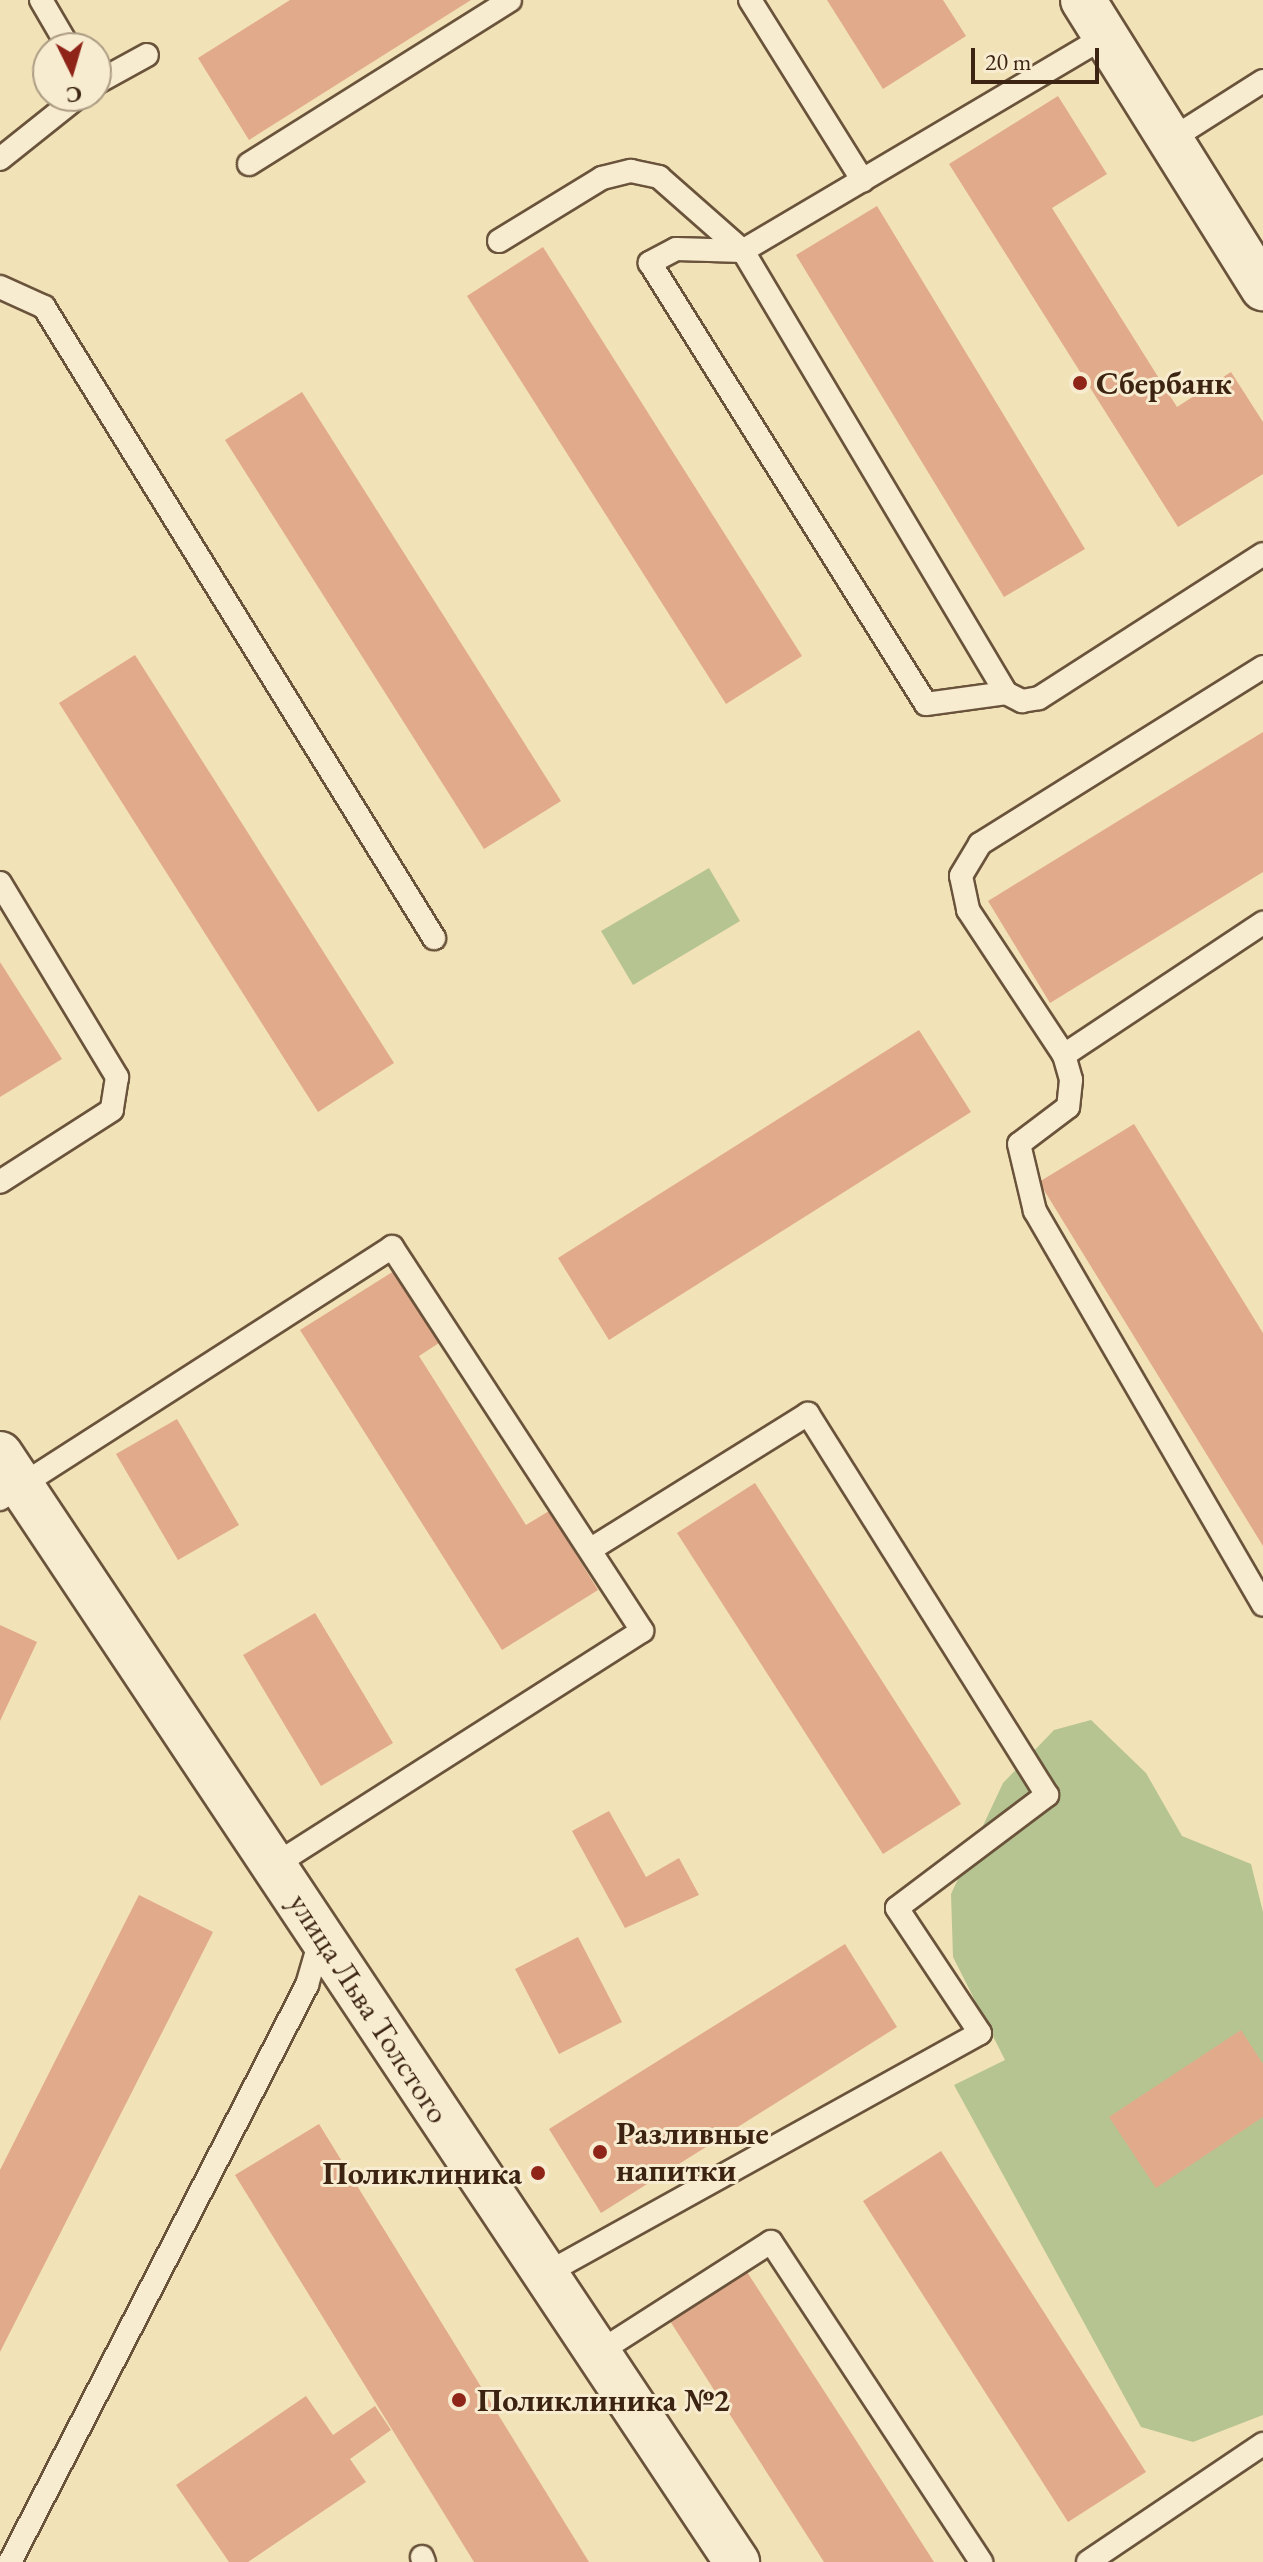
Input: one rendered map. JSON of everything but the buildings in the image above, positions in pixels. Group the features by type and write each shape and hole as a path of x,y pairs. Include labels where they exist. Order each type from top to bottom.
{"street":[{"path":"1083,0 1263,288"},
{"name":"улица Льва Толстого","path":"7,1480 275,1865 737,2562"}],"lane":[{"path":"41,0 60,32"},
{"path":"249,164 510,0"},
{"path":"750,0 863,181"},
{"path":"1006,693 926,704 650,263 676,249 743,251 1106,36"},
{"path":"112,74 147,55"},
{"path":"1170,140 1263,81"},
{"path":"0,159 59,112"},
{"path":"499,241 602,178 631,171 659,177 743,251 1006,693 1022,701 1039,698 1263,554"},
{"path":"0,287 44,307 434,938"},
{"path":"1263,667 980,844 961,876 968,910 1064,1055 1068,1107 1019,1144 1035,1211 1263,1605"},
{"path":"0,883 117,1077 112,1110 0,1182"},
{"path":"1064,1055 1263,923"},
{"path":"7,1480 392,1247 642,1631 275,1865"},
{"path":"547,2273 980,2033 897,1908 1047,1795 808,1414 591,1549"},
{"path":"10,2562 307,1985 322,1936"},
{"path":"599,2352 771,2242 981,2562"},
{"path":"1088,2562 1263,2444"}],"green space":[{"path":"709,868 740,921 633,985 601,931"},
{"path":"1091,1720 1146,1773 1182,1836 1251,1864 1263,1912 1263,2415 1193,2442 1141,2427 954,2085 1005,2060 953,1957 951,1894 1003,1783 1054,1730"}],"place":[{"name":"Сбербанк","path":"1080,383"},
{"name":"Разливные напитки","path":"600,2152"},
{"name":"Поликлиника","path":"538,2173"},
{"name":"Поликлиника №2","path":"459,2400"}]}
